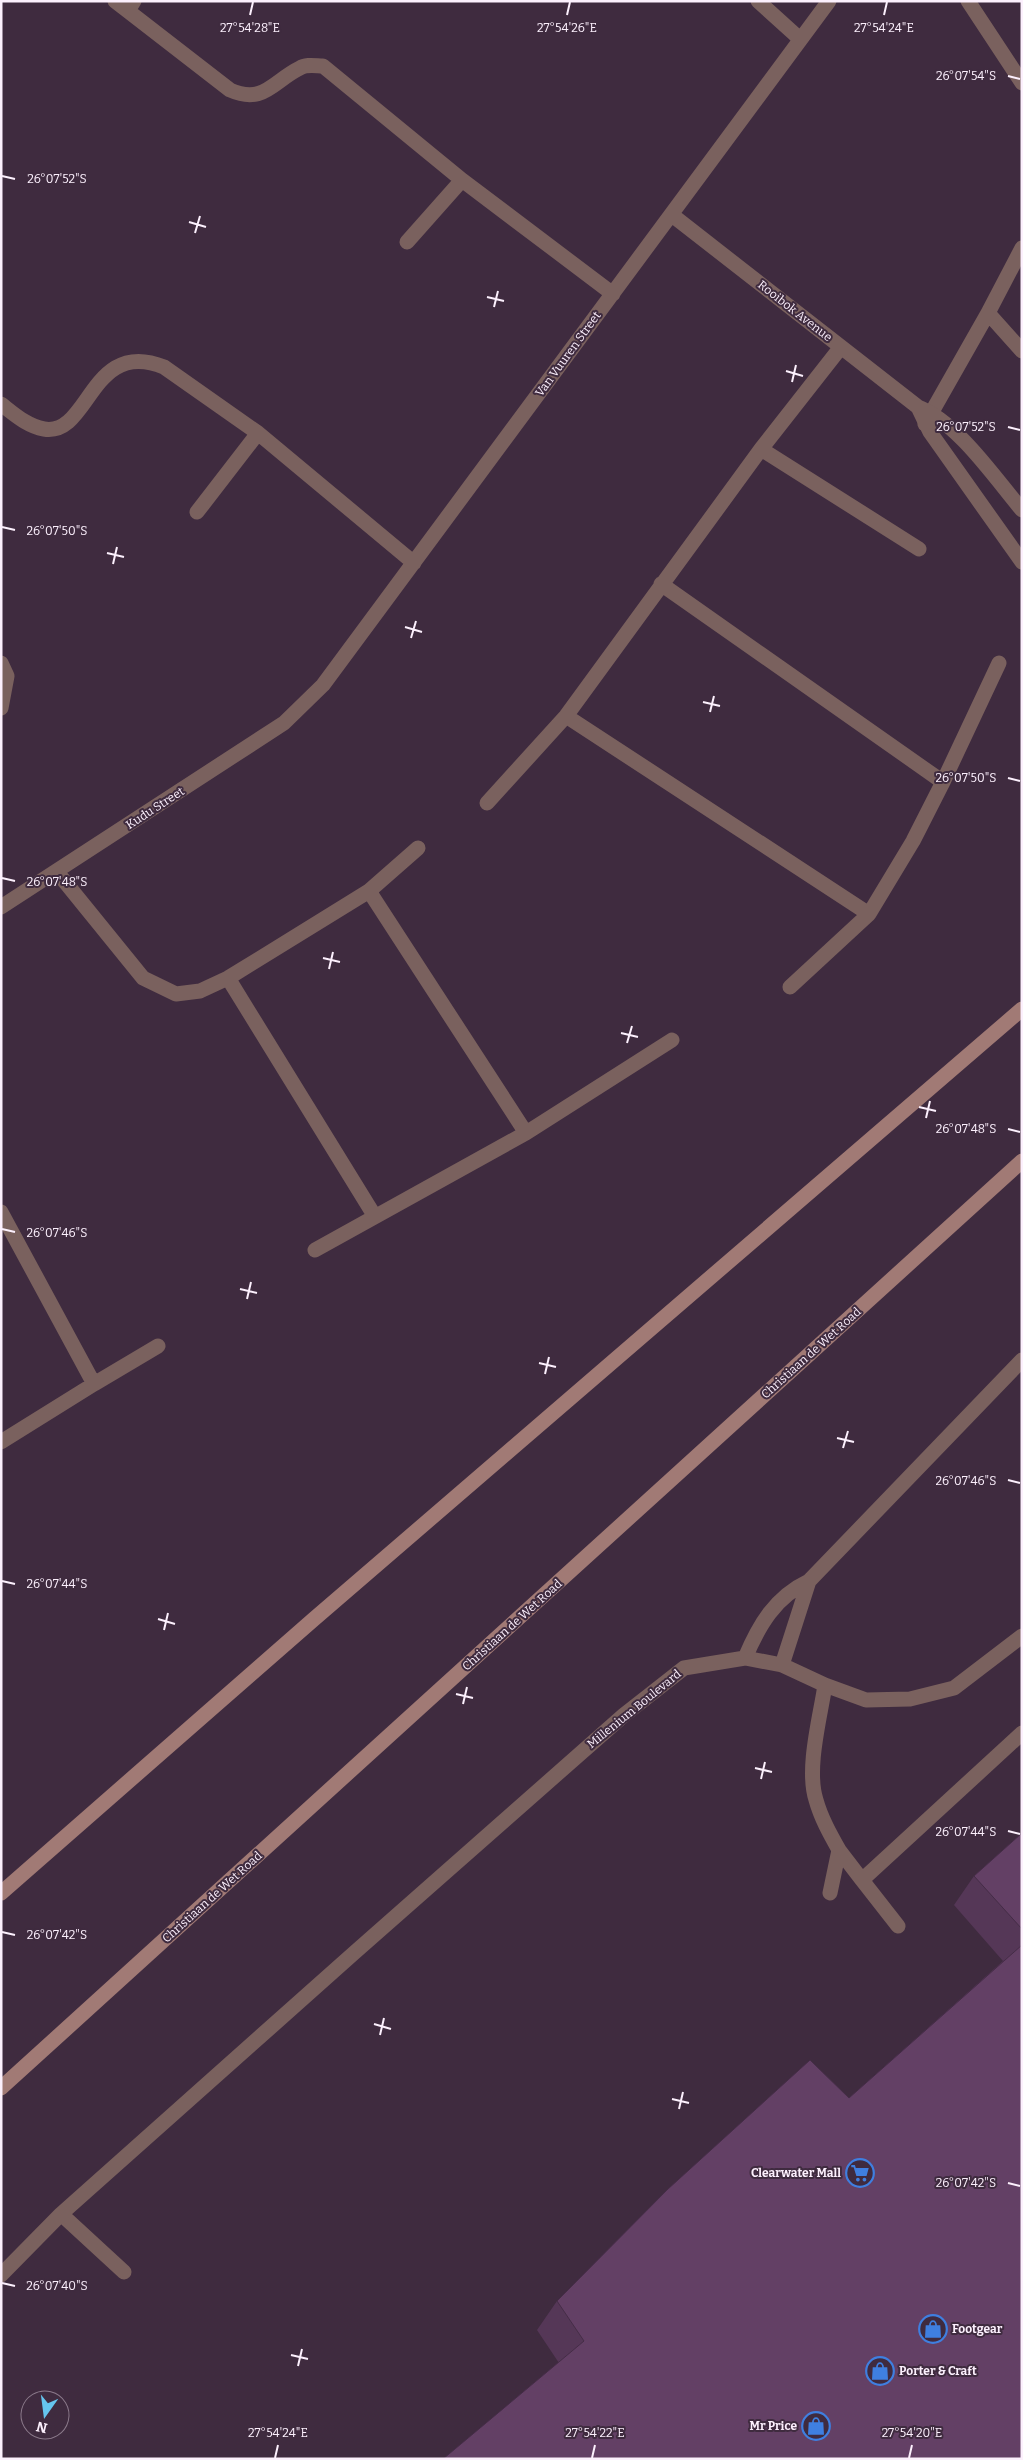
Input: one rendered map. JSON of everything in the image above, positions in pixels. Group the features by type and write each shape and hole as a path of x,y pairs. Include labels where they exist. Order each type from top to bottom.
{"main road":[{"path":"1,1893 329,1606 1022,1009"},
{"name":"Christiaan de Wet Road","path":"1,2088 1022,1161"}],"street":[{"path":"114,1 131,6 230,90 240,94 251,95 265,92 300,67 323,66 462,180 612,294"},
{"path":"758,1 800,39"},
{"name":"Van Vuuren Street","path":"305,705 323,685 829,1"},
{"path":"968,1 1022,83"},
{"path":"408,242 462,180"},
{"name":"Rooibok Avenue","path":"672,215 841,347 984,463 1022,510"},
{"path":"925,414 988,313 1022,248"},
{"path":"988,313 1022,351"},
{"path":"487,803 566,716 761,449 841,347"},
{"path":"1,404 30,425 46,430 60,426 77,413 106,373 124,363 148,361 164,367 258,432 414,562"},
{"name":"Rooibok Avenue","path":"925,414 1022,562"},
{"path":"197,512 258,432"},
{"path":"761,449 919,549"},
{"path":"661,584 943,782"},
{"path":"1,663 6,676 1,708"},
{"path":"790,987 869,914 913,841 999,664"},
{"name":"Kudu Street","path":"1,907 222,765 284,723 305,705"},
{"path":"566,716 869,914"},
{"path":"57,872 142,978 176,994 200,991 228,978 369,891 418,848"},
{"path":"369,891 526,1134"},
{"path":"228,978 374,1216"},
{"path":"315,1250 526,1134 672,1040"},
{"path":"1,1212 94,1384"},
{"path":"1,1442 158,1346"},
{"path":"745,1658 764,1618 778,1602 794,1588 809,1581 1022,1360"},
{"path":"782,1665 809,1581"},
{"name":"Millenium Boulevard","path":"1,2274 61,2214 354,1953 624,1714 684,1668 745,1658 782,1665 825,1685 866,1700 910,1700 954,1688 1022,1636"},
{"path":"825,1685 813,1778 815,1799 839,1850 898,1926"},
{"path":"862,1880 1022,1733"},
{"path":"830,1892 839,1850"},
{"path":"61,2214 124,2272"}],"building":[{"path":"1022,1833 1022,1929 974,1876"},
{"name":"Clearwater Mall","path":"1022,1945 1022,2459 443,2459 584,2341 557,2301 668,2189 810,2060 849,2098"}],"place":[{"name":"Clearwater Mall","path":"860,2173"},
{"name":"Footgear","path":"933,2329"},
{"name":"Porter & Craft","path":"880,2371"},
{"name":"Mr Price","path":"816,2426"}]}
